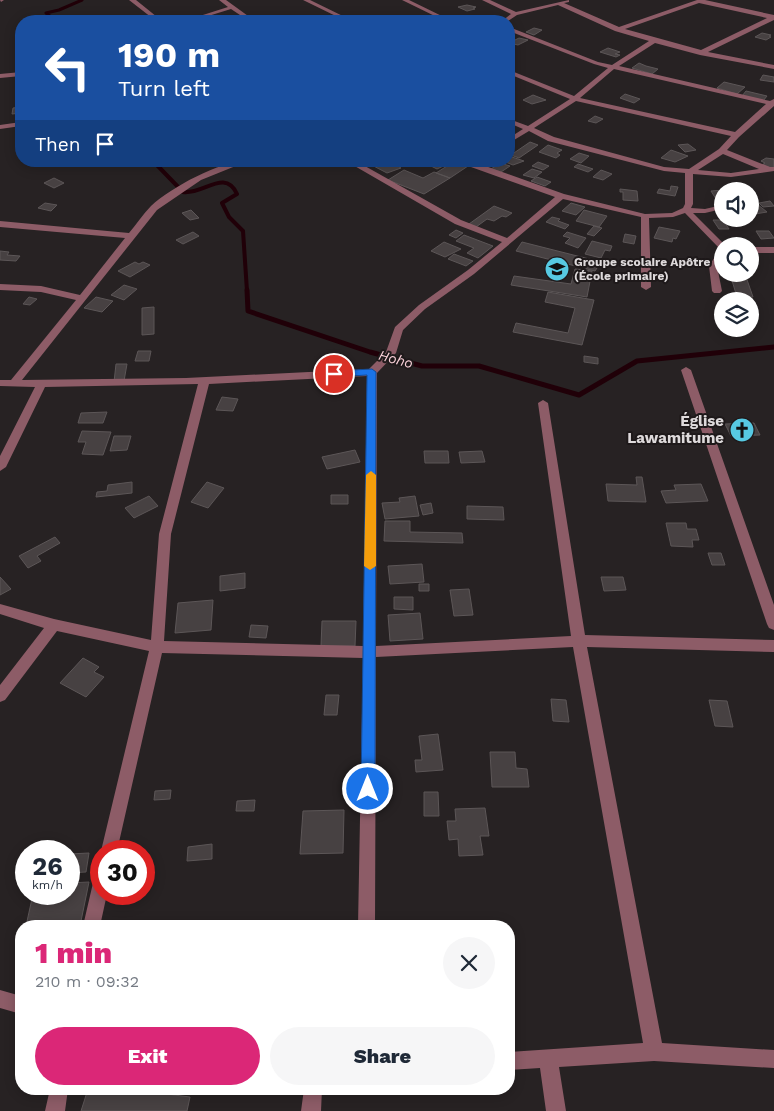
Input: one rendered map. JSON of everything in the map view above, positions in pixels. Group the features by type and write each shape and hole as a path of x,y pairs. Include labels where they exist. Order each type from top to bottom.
{"street":[{"path":"132,0 149,15"},
{"path":"222,0 243,15"},
{"path":"306,0 337,15"},
{"path":"405,0 437,15"},
{"path":"485,0 515,14 565,1 590,20 618,30 700,53 774,67"},
{"path":"618,30 701,0 773,18"},
{"path":"206,15 232,7"},
{"path":"700,53 773,18"},
{"path":"515,32 596,63 773,103"},
{"path":"515,137 575,98 613,67 653,41"},
{"path":"515,74 575,98 736,135"},
{"path":"0,76 15,75"},
{"path":"689,172 722,151 736,135 773,103"},
{"path":"515,124 546,135 551,140 664,169 731,175 772,171"},
{"path":"0,127 15,125"},
{"path":"722,151 772,171"},
{"path":"14,383 154,208 198,178 228,167"},
{"path":"361,167 458,222 508,241"},
{"path":"480,167 562,196 645,216 673,215 686,210 705,212 714,209"},
{"path":"686,210 689,204 689,172"},
{"path":"0,383 41,385 204,382 372,372 388,356 398,329 422,306 472,272 562,196"},
{"path":"686,210 714,239"},
{"path":"645,216 646,287"},
{"path":"0,224 130,236"},
{"path":"759,250 774,250"},
{"path":"716,282 717,291"},
{"path":"0,286 41,289 81,298"},
{"path":"686,370 774,624"},
{"path":"367,920 372,372"},
{"path":"112,840 157,647 165,534 204,382"},
{"path":"0,467 41,385"},
{"path":"543,402 579,641 654,1052"},
{"path":"0,609 54,625 157,647 369,652 579,641 774,646"},
{"path":"0,696 54,625"},
{"path":"92,920 96,905"},
{"path":"0,999 15,1003"},
{"path":"515,1062 654,1052 774,1059"},
{"path":"548,1059 556,1111"},
{"path":"55,1111 58,1095"},
{"path":"311,1111 313,1095"}],"building":[{"path":"467,5 476,7 467,11 458,7"},
{"path":"534,28 542,30 534,35 526,32"},
{"path":"762,33 771,35 769,36 771,37 766,40 755,37"},
{"path":"519,38 528,40 518,45 515,44 515,40"},
{"path":"608,48 620,52 615,54 620,55 616,57 600,52"},
{"path":"639,63 658,69 652,74 632,68"},
{"path":"763,75 774,77 774,82 760,80"},
{"path":"724,82 745,87 737,94 717,88"},
{"path":"746,91 767,96 763,101 742,96"},
{"path":"625,94 640,99 634,103 620,98"},
{"path":"533,95 546,100 532,104 523,100"},
{"path":"595,116 603,119 596,123 588,121"},
{"path":"530,142 538,145 519,158 515,156 515,152"},
{"path":"688,144 696,150 685,152 678,145"},
{"path":"548,145 562,150 557,153 560,155 556,158 539,152"},
{"path":"671,150 688,156 675,162 661,158"},
{"path":"579,153 589,156 581,163 570,159"},
{"path":"515,158 524,161 515,164"},
{"path":"766,158 774,159 774,169 762,165 765,163 761,161"},
{"path":"538,162 549,166 543,170 532,166"},
{"path":"578,164 593,169 588,172 574,167"},
{"path":"376,167 401,168 387,173"},
{"path":"446,167 466,167 450,178 436,173"},
{"path":"494,167 508,167 501,172 491,169"},
{"path":"532,169 542,172 534,178 523,175"},
{"path":"404,170 423,178 434,172 450,178 424,194 388,180"},
{"path":"601,170 612,174 603,180 593,177"},
{"path":"537,177 551,182 545,186 531,181"},
{"path":"54,178 64,183 54,188 44,183"},
{"path":"671,186 678,187 675,196 657,193 659,189 670,191"},
{"path":"620,189 637,191 638,201 623,200 623,192 620,192"},
{"path":"770,201 774,206 763,207 759,203"},
{"path":"45,203 57,205 51,211 38,208"},
{"path":"571,203 585,207 576,215 562,211"},
{"path":"494,206 512,213 494,221 487,219 476,227 469,224"},
{"path":"759,206 767,212 759,213"},
{"path":"191,210 199,218 190,220 182,213"},
{"path":"584,210 607,216 599,227 576,221"},
{"path":"552,217 560,219 558,221 569,225 565,229 546,222"},
{"path":"594,226 602,228 594,236 587,234"},
{"path":"659,227 680,231 676,239 673,238 672,242 654,238"},
{"path":"718,227 728,227 729,229 719,229"},
{"path":"456,230 463,233 456,238 449,235"},
{"path":"756,231 769,231 774,238 761,239"},
{"path":"193,232 199,236 183,244 176,240"},
{"path":"567,232 586,238 578,248 565,243 570,238 563,236"},
{"path":"625,234 636,236 634,244 623,242"},
{"path":"464,235 493,246 478,258 467,253 474,248 456,241"},
{"path":"592,241 612,246 610,251 605,250 601,258 585,254"},
{"path":"444,242 461,249 445,257 431,251"},
{"path":"522,242 601,262 595,271 516,251"},
{"path":"0,251 9,252 7,255 20,256 16,261 0,260"},
{"path":"454,254 473,261 466,266 448,259"},
{"path":"135,262 139,264 143,262 150,265 130,277 118,271"},
{"path":"575,269 592,271 587,297 511,285 514,276 571,284"},
{"path":"732,282 748,282 751,292 735,292"},
{"path":"124,285 137,289 124,300 111,295"},
{"path":"548,292 594,300 582,345 513,332 516,323 568,333 575,308 545,302"},
{"path":"29,297 37,299 30,305 23,304"},
{"path":"96,297 113,301 102,312 84,308"},
{"path":"154,307 154,334 142,335 142,308"},
{"path":"138,351 151,351 149,361 135,361"},
{"path":"584,356 598,358 598,364 584,362"},
{"path":"116,364 127,364 124,381 114,382"},
{"path":"222,397 238,399 233,411 216,410"},
{"path":"107,412 103,423 78,423 81,413"},
{"name":"Église Lawamitume","path":"754,423 760,435 731,436 725,424"},
{"path":"82,431 111,432 103,455 82,454 86,442 78,442"},
{"path":"114,436 131,436 127,450 110,451"},
{"path":"355,450 360,462 327,469 322,457"},
{"path":"424,451 448,451 449,463 425,463"},
{"path":"482,451 485,462 461,463 459,452"},
{"path":"636,477 642,477 646,502 608,501 606,484 637,485"},
{"path":"132,482 132,493 96,497 97,492 107,491 108,485"},
{"path":"207,482 224,488 208,508 191,502"},
{"path":"701,484 708,501 666,503 661,491 676,490 674,485"},
{"path":"331,495 348,495 348,504 331,504"},
{"path":"149,496 158,506 134,518 125,508"},
{"path":"415,496 419,516 385,519 382,503 400,502 399,498"},
{"path":"431,503 433,513 423,515 420,505"},
{"path":"467,506 503,507 504,520 467,519"},
{"path":"385,521 410,521 410,532 462,533 463,543 384,541"},
{"path":"666,523 686,523 687,529 696,529 699,540 692,540 693,547 671,546"},
{"path":"55,537 60,543 37,556 41,561 28,568 19,556"},
{"path":"708,553 721,553 725,565 712,565"},
{"path":"422,564 424,582 390,584 388,566"},
{"path":"245,573 245,588 220,591 220,576"},
{"path":"0,577 11,589 0,595"},
{"path":"601,577 623,577 626,590 604,591"},
{"path":"419,584 429,584 429,591 419,591"},
{"path":"469,589 473,615 454,616 450,590"},
{"path":"394,597 413,597 413,610 394,609"},
{"path":"213,600 211,630 175,633 178,603"},
{"path":"420,613 423,639 390,641 388,615"},
{"path":"322,621 356,621 355,646 321,646"},
{"path":"251,625 268,626 266,638 249,637"},
{"path":"83,658 99,667 94,672 104,677 86,697 60,683"},
{"path":"326,695 339,695 337,715 324,715"},
{"path":"551,699 566,700 569,722 553,721"},
{"path":"709,700 727,701 733,727 715,726"},
{"path":"438,734 443,770 416,772 415,760 422,760 419,736"},
{"path":"490,752 515,752 516,768 527,769 529,787 492,787"},
{"path":"171,790 170,799 154,800 155,791"},
{"path":"424,792 438,792 439,816 424,816"},
{"path":"255,800 254,811 236,811 237,801"},
{"path":"485,808 489,836 480,836 483,855 459,856 458,839 449,840 447,821 456,821 455,809"},
{"path":"344,810 343,853 300,854 303,811"},
{"path":"212,844 212,859 187,861 188,847"},
{"path":"80,853 89,853 86,872 80,872"},
{"path":"80,882 89,882 81,920 27,920 31,905 80,905"},
{"path":"86,1095 174,1095 190,1097 187,1111 81,1111"}],"waterway":[{"name":"Hoho","path":"48,15 46,13 59,10 82,0"},
{"name":"Hoho","path":"159,167 183,192 191,192 213,184 226,183 237,194 222,203 229,217 243,231 247,291"},
{"name":"Hoho","path":"247,290 248,311 370,352 422,366 479,366 579,395 637,361 774,347"}],"slow traffic":[{"path":"370,566 371,475"}],"place":[{"name":"Groupe scolaire Apôtre (École primaire)","path":"557,269"},
{"name":"Église Lawamitume","path":"742,430"}],"route":[{"path":"334,374 372,372 368,789"}]}
